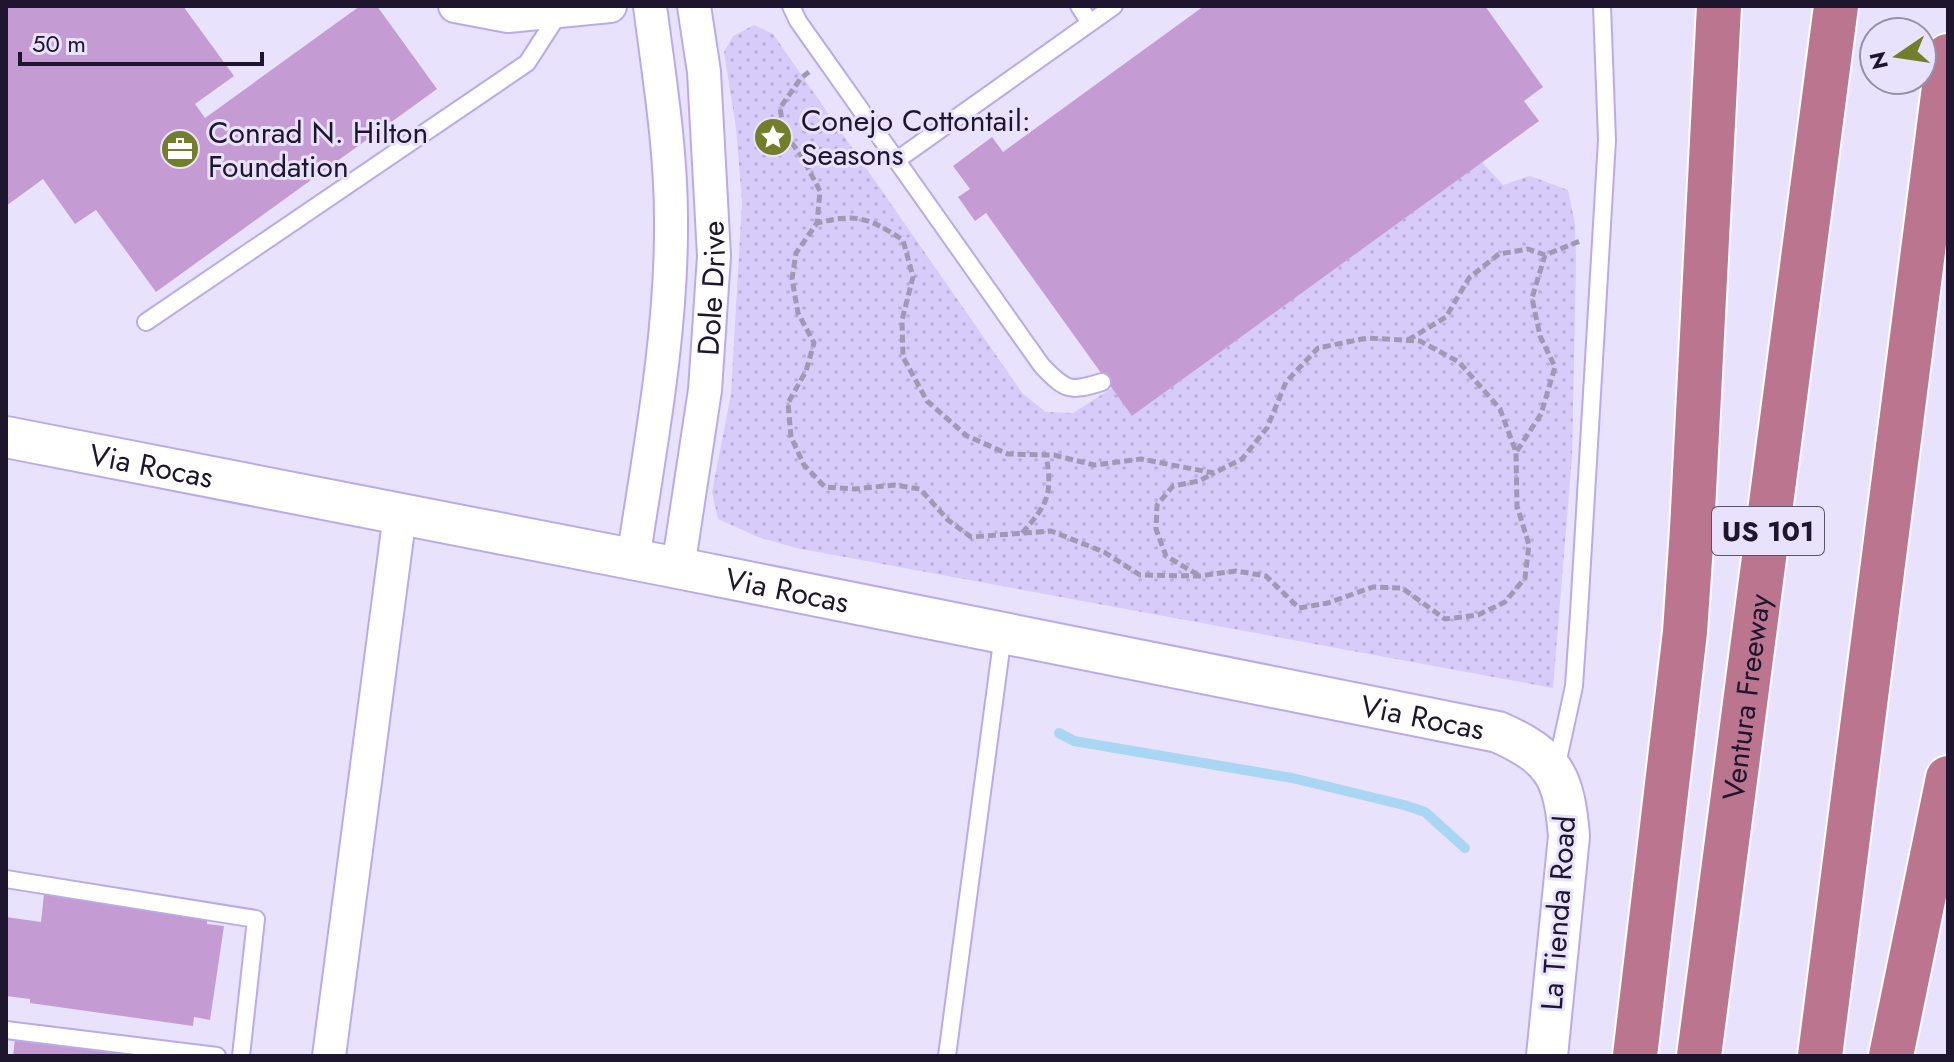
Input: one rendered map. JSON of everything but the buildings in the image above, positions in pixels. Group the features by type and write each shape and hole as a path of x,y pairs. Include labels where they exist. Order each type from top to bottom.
{"highway":[{"path":"1635,1056 1685,632 1719,6"},
{"name":"Ventura Freeway","path":"1699,1056 1836,6"},
{"path":"1820,1056 1948,56"},
{"path":"1891,1056 1948,778"}],"street":[{"path":"455,6 508,16 610,6"},
{"name":"Dole Drive","path":"633,560 664,356 671,219 650,6"},
{"name":"Dole Drive","path":"678,568 705,390 714,256 704,72 694,6"},
{"name":"Via Rocas","path":"6,437 1498,732 1528,746 1555,771"},
{"path":"332,1056 400,514"},
{"name":"La Tienda Road","path":"1547,1056 1569,836 1566,802 1555,771"}],"lane":[{"path":"791,6 798,21 1042,366 1058,382 1076,390 1102,382"},
{"path":"1079,6 1090,23"},
{"path":"897,160 1114,6"},
{"path":"1555,771 1574,686 1607,140 1602,6"},
{"path":"146,322 527,63 560,12"},
{"path":"947,1056 1003,634"},
{"path":"6,879 256,919 241,1056"},
{"path":"6,1030 217,1056"}],"path":[{"path":"826,60 801,78 780,108 784,132 820,191 817,223 796,253 792,279 798,313 814,343 806,371 788,403 791,437 804,465 825,487 855,489 894,485 920,489 948,520 971,537 1051,531 1104,552 1140,575 1199,576 1236,571 1266,576 1299,608 1328,603 1373,587 1402,588 1445,619 1478,615 1505,602 1525,578 1529,545 1517,506 1516,452 1500,409 1459,362 1420,341 1367,338 1318,348 1286,382 1267,428 1242,459 1199,481 1173,486 1157,505 1156,529 1166,556 1199,576"},
{"path":"817,223 844,216 875,222 903,240 913,277 902,320 903,357 927,401 967,436 1008,454 1046,455 1094,465 1141,459 1214,473"},
{"path":"1406,340 1446,317 1469,278 1499,254 1528,249 1545,255 1576,242 1601,240"},
{"path":"1516,452 1541,414 1555,367 1540,336 1532,298 1545,255"},
{"path":"1022,534 1044,508 1050,478 1046,455"}],"shaded area":[{"path":"754,25 773,34 1023,394 1046,412 1073,413 1112,388 1132,416 1482,162 1503,185 1530,176 1568,190 1575,224 1576,263 1572,457 1553,688 796,548 758,537 718,519 712,492 731,394 742,202 736,128 724,52 733,36"}],"waterway":[{"path":"1059,733 1074,741 1292,778 1404,805 1425,812 1465,848"}],"place":[{"name":"Conejo Cottontail: Seasons","path":"773,137"},
{"name":"Conrad N. Hilton Foundation","path":"180,149"}]}
